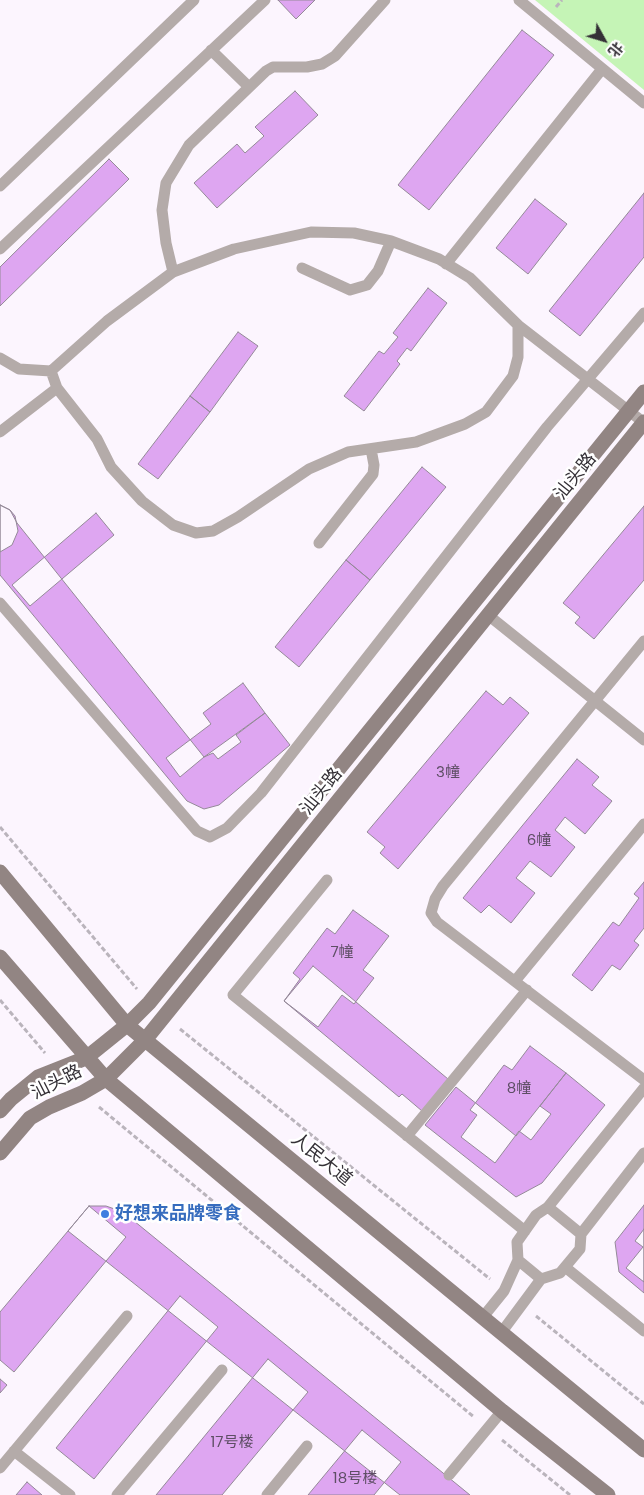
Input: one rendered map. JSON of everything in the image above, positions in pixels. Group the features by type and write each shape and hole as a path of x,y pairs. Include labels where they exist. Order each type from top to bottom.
{"street":[{"name":"汕头路","path":"0,1111 11,1099 38,1077 86,1058 127,1025 149,1003 644,392"},
{"name":"汕头路","path":"0,1153 30,1118 49,1107 82,1093 106,1078 146,1040 644,422"},
{"name":"人民大道","path":"0,872 127,1025 644,1450"},
{"path":"0,957 86,1058 106,1078 502,1411 608,1495"}],"lane":[{"path":"0,186 194,0"},
{"path":"0,249 265,0"},
{"path":"173,272 166,243 162,210 166,183 189,144 266,71 273,67 307,67 322,64 336,56 385,0"},
{"path":"519,0 644,103"},
{"path":"212,50 249,87"},
{"path":"446,264 602,68"},
{"path":"0,358 19,369 51,371 107,321 173,272 234,249 311,232 354,233 391,241 439,259 470,278 518,325 644,422"},
{"path":"302,268 350,290 367,285 378,271 391,241"},
{"path":"0,603 197,831 210,837 227,828 267,786 541,434 644,313"},
{"path":"51,371 57,388 97,439 111,467 142,502 173,525 196,533 213,531 238,517 309,469 348,452 416,442 465,424 486,412 513,376 518,357 518,325"},
{"path":"0,432 57,388"},
{"path":"318,543 372,474 374,465 371,449"},
{"path":"488,616 644,740"},
{"path":"644,642 443,886 435,899 431,913 437,922 644,1080"},
{"path":"515,981 644,824"},
{"path":"327,880 233,995 525,1231"},
{"path":"407,1136 527,990"},
{"path":"483,1317 504,1290 518,1260 517,1242 536,1215 548,1208 644,1088"},
{"path":"501,1333 541,1279 560,1273 566,1267 580,1249 581,1234 644,1153"},
{"path":"548,1208 581,1234"},
{"path":"518,1260 541,1279"},
{"path":"566,1267 644,1331"},
{"path":"0,1468 127,1316"},
{"path":"117,1495 222,1370"},
{"path":"449,1475 502,1411"},
{"path":"267,1495 307,1446"},
{"path":"14,1451 70,1495"}],"path":[{"path":"554,8 562,0"},
{"path":"0,827 149,1003"},
{"path":"0,1000 59,1070"},
{"path":"165,1016 504,1290"},
{"path":"82,1093 570,1495"},
{"path":"522,1304 644,1404"}],"green space":[{"path":"535,0 644,0 644,90"}],"building":[{"path":"278,0 315,0 296,19"},
{"path":"522,30 554,55 429,210 398,185"},
{"path":"295,91 318,115 217,208 194,183 237,144 245,153 264,136 255,127"},
{"path":"109,159 129,179 0,306 0,267"},
{"path":"644,193 644,257 580,336 549,311"},
{"path":"535,199 567,224 528,274 496,248"},
{"path":"428,288 447,303 411,351 407,348 397,361 400,364 364,411 344,396 379,351 384,354 398,337 393,333"},
{"path":"238,332 258,346 210,412 190,396"},
{"path":"190,396 210,412 158,479 138,464"},
{"path":"422,467 446,487 370,580 346,560"},
{"path":"0,505 10,510 17,523 204,757 265,713 290,745 219,805 204,809 187,801 0,575"},
{"path":"0,505 10,510 15,516 18,531 12,545 0,552"},
{"path":"644,506 644,580 594,639 575,623 580,617 563,603"},
{"path":"96,513 114,535 30,606 12,585"},
{"path":"346,560 370,580 299,667 275,647"},
{"path":"243,683 265,713 236,735 241,742 218,759 213,753 204,757 180,777 166,758 211,724 203,713"},
{"path":"486,691 503,705 510,697 529,713 398,869 380,853 385,847 367,832"},
{"path":"577,759 599,777 592,785 612,801 585,834 565,817 555,830 575,847 551,877 530,861 516,878 535,893 511,923 489,905 481,913 463,898"},
{"path":"644,882 644,928 634,941 639,945 620,970 612,965 592,991 572,975 613,922 619,926 639,898 634,894"},
{"path":"353,910 389,936 363,970 374,978 354,1004 342,995 318,1027 284,1001 300,979 293,973 327,928 335,934"},
{"path":"313,966 448,1079 422,1111 402,1094 399,1097 284,1001"},
{"path":"530,1046 566,1073 540,1106 551,1114 531,1140 519,1131 495,1163 461,1137 477,1115 470,1110 504,1065 512,1070"},
{"path":"566,1073 605,1105 542,1183 516,1197 425,1125 456,1087 516,1136"},
{"path":"644,1205 644,1293 619,1272 615,1242"},
{"path":"89,1206 126,1237 14,1372 0,1360 0,1312"},
{"path":"89,1206 106,1206 123,1212 470,1495 400,1495 68,1231"},
{"path":"644,1229 644,1282 626,1268 643,1247 635,1241"},
{"path":"180,1296 218,1327 94,1479 56,1448"},
{"path":"268,1359 308,1392 222,1495 156,1495"},
{"path":"0,1379 7,1385 0,1393"},
{"path":"362,1430 401,1462 374,1495 308,1495"},
{"path":"27,1482 42,1495 16,1495"}],"place":[{"name":"好想来品牌零食","path":"105,1214"}]}
